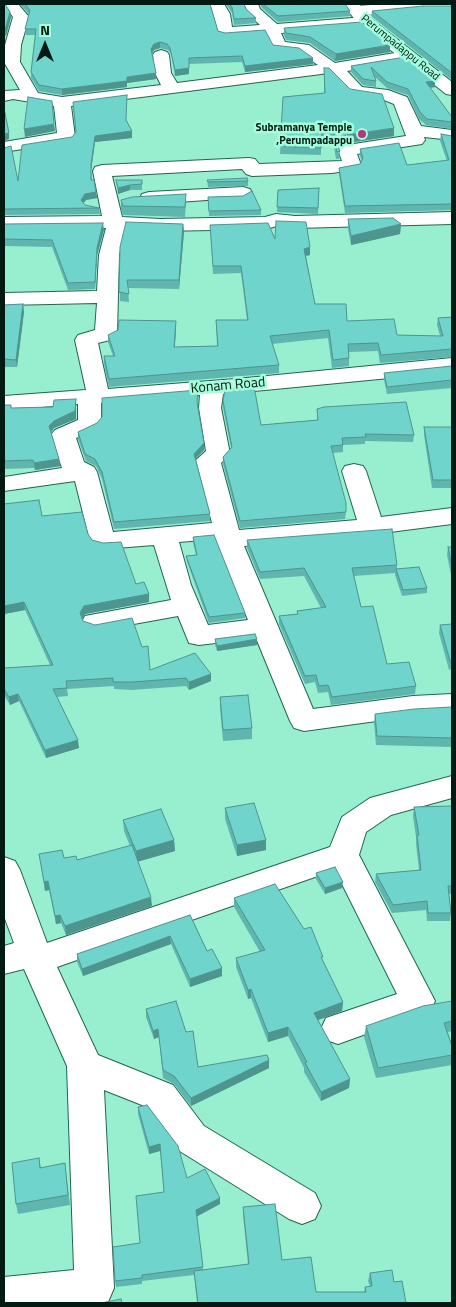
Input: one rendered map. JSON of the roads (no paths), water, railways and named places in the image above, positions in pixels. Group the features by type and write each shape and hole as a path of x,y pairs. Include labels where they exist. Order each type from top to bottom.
{"street":[{"path":"10,4 22,17 13,45 12,62 32,97"},
{"path":"217,4 222,14 225,32 271,30 357,12 422,5 452,5"},
{"path":"251,4 253,11 268,24 279,46 302,48 340,73 358,91 388,95 401,101 414,130 416,140 347,150 352,165 332,168 252,170 249,162 102,171 120,206 109,255 106,334 86,340 94,396 89,423 63,435 73,466 85,472 103,541 164,535 227,534 371,526 452,516"},
{"name":"Perumpadappu Road","path":"357,12 407,56 452,90"},
{"path":"161,55 163,73 172,88"},
{"path":"4,96 13,94 62,102 330,68 407,56"},
{"path":"4,147 66,137 62,102"},
{"path":"414,130 452,135"},
{"path":"4,223 120,206 243,193"},
{"path":"4,209 120,206 160,225 266,223 276,220 295,222 452,218"},
{"path":"4,299 107,297"},
{"name":"Konam Road","path":"4,403 212,388 452,365"},
{"path":"212,388 210,408 218,454 208,460 227,534 304,721 414,706 452,704"},
{"path":"354,471 371,526"},
{"path":"4,484 85,472"},
{"path":"164,535 178,585 199,636 265,627"},
{"path":"95,622 186,606"},
{"path":"338,1029 418,1001 343,855 353,825 381,806 452,787"},
{"path":"25,957 343,855"},
{"path":"4,870 14,902 25,957 85,1066 94,1288 4,1297"},
{"path":"85,1066 160,1096 191,1138 302,1206"}],"place":[{"name":"Subramanya Temple ,Perumpadappu","path":"362,134"}]}
